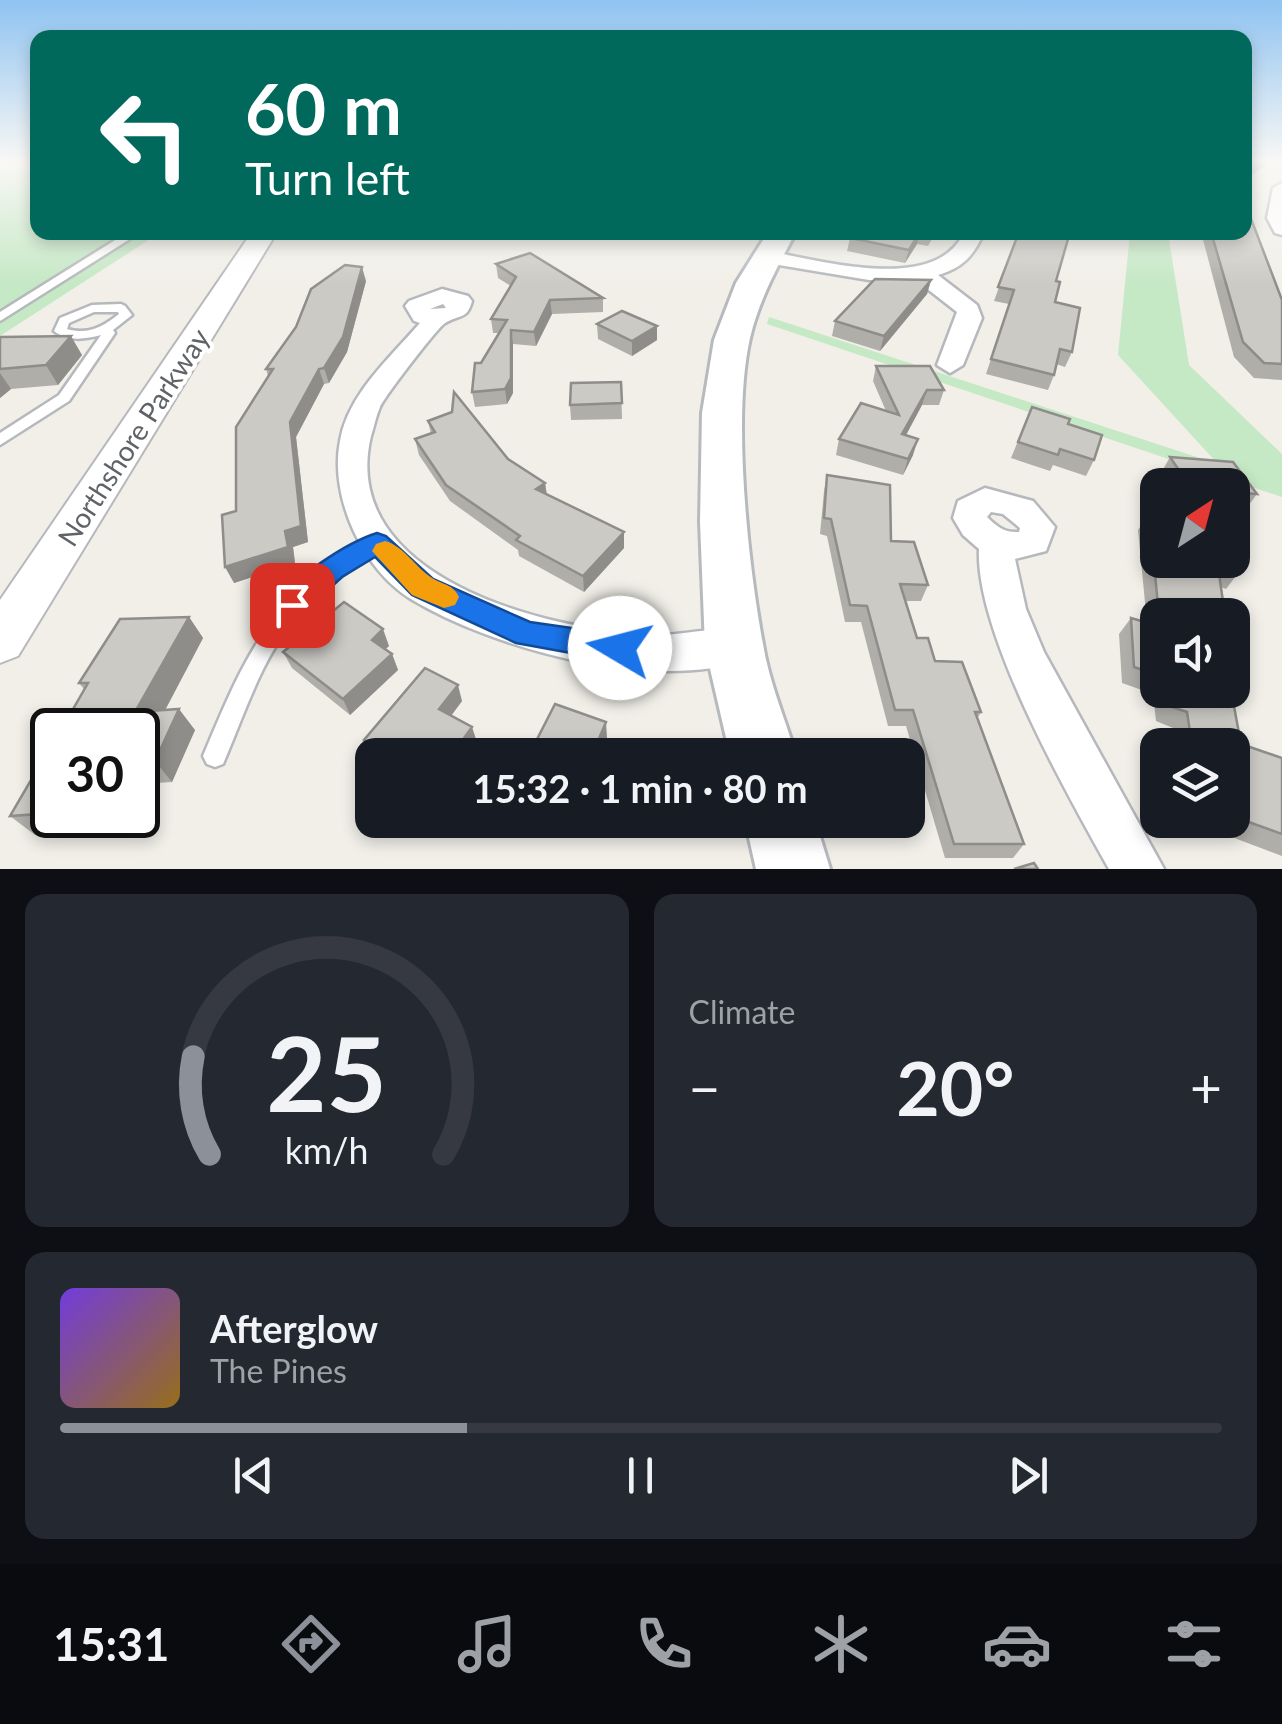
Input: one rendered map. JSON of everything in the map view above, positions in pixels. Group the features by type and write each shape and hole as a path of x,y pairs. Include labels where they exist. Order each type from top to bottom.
{"main road":[{"path":"758,738 734,647 724,522 722,413 732,340 752,282 775,245"},
{"path":"785,838 793,869"}],"street":[{"path":"1279,204 1276,218 1282,229"},
{"name":"Northshore Parkway","path":"0,641 260,240"},
{"path":"775,245 860,272 920,272 957,258 969,240"},
{"path":"920,272 969,310 970,318 950,365"},
{"path":"436,318 367,404 355,440 353,483 377,543 422,587 526,634 651,653 734,647"},
{"path":"997,543 996,577 1025,654 1096,800 1138,869"}],"lane":[{"path":"0,317 123,240"},
{"path":"114,307 126,311 123,320 106,330 73,335 60,331 60,326 72,316 92,309 114,307"},
{"path":"0,440 64,398 109,332 106,330"},
{"path":"216,756 260,649 292,605 332,570 377,543"}],"green space":[{"path":"0,204 30,204 30,240 148,240 147,241 0,336"},
{"path":"1129,240 1169,240 1189,365 1282,454 1282,497 1250,486 1250,468 1196,468 767,324 769,317 1218,464 1118,355"}],"building":[{"path":"1252,221 1282,300 1282,364 1264,363 1243,342 1213,240 1252,240"},
{"path":"860,240 915,240 909,250"},
{"path":"1016,240 1068,240 1056,281 1060,282 1055,302 1080,308 1072,352 1060,349 1054,375 991,359 1014,290 998,287"},
{"path":"530,253 603,298 550,300 534,332 511,330 511,378 505,389 472,392 475,363 481,363 507,320 491,319 516,277 496,264"},
{"path":"345,265 362,267 343,337 324,368 319,369 290,422 301,526 285,531 288,547 225,567 222,515 236,511 236,427 273,369 266,369 296,327 311,289"},
{"path":"875,279 931,280 884,336 835,321"},
{"path":"622,311 657,326 632,341 597,324"},
{"path":"71,336 46,365 0,369 0,337"},
{"path":"876,366 930,366 944,390 927,390 902,434 918,439 908,459 839,439 861,403 899,415"},
{"path":"621,382 622,403 570,405 571,383"},
{"path":"454,392 508,459 545,483 536,489 624,532 583,576 516,540 520,536 446,485 415,439 435,432 428,421 452,412"},
{"path":"1032,407 1102,435 1094,460 1060,449 1058,455 1018,442"},
{"path":"1170,457 1233,462 1238,468 1177,468"},
{"path":"827,475 890,485 891,541 914,542 928,585 900,584 917,638 928,638 935,661 962,662 981,712 975,712 1024,844 954,844 925,738 922,738 913,710 895,710 867,606 850,605 831,519 824,518"},
{"path":"1155,578 1220,578 1223,598 1157,598"},
{"path":"344,602 383,629 372,640 392,654 343,699 283,652"},
{"path":"189,617 137,708 74,708 88,683 79,683 120,619"},
{"path":"1131,618 1140,621 1140,669 1134,667"},
{"path":"425,668 458,685 439,709 472,727 464,738 366,738"},
{"path":"555,704 606,722 599,738 538,738"},
{"path":"1175,708 1234,708 1238,728 1189,728 1187,712"},
{"path":"179,709 160,750 160,710"},
{"path":"1250,747 1282,758 1282,834 1250,822"},
{"path":"30,782 30,815 10,816"},
{"path":"1034,863 1038,869 1014,869"}],"slow traffic":[{"path":"385,551 422,587 444,597"}],"route":[{"path":"292,605 332,570 377,543 422,587 526,634 620,648"}]}
